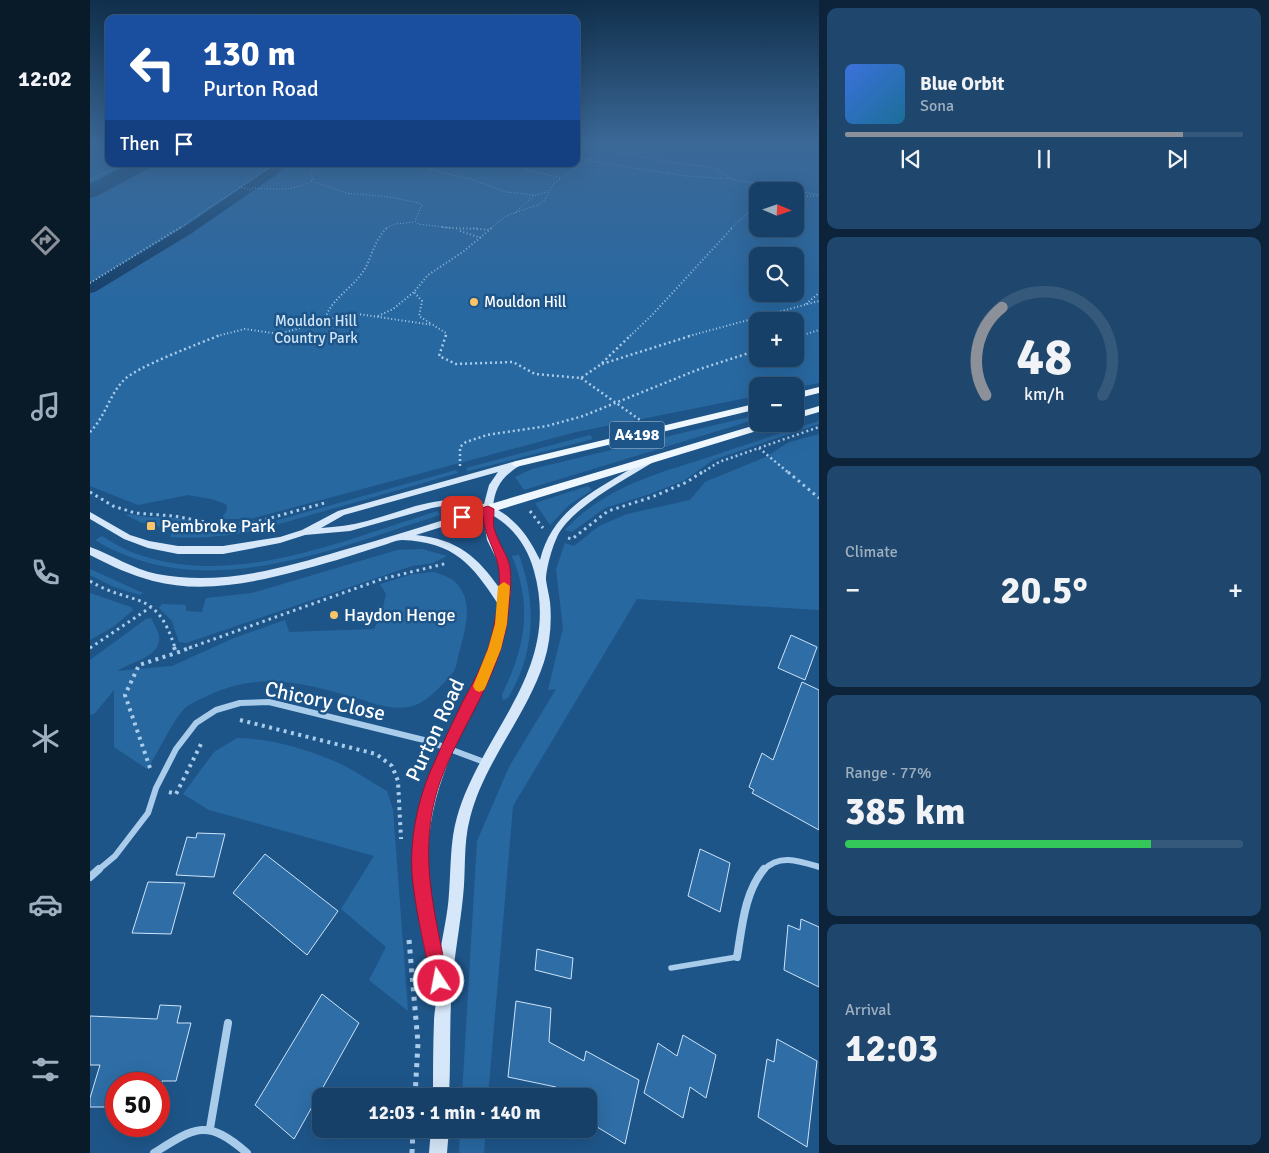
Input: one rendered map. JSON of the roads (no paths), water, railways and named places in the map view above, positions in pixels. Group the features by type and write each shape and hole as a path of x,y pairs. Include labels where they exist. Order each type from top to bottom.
{"main road":[{"path":"804,394 819,390"},
{"name":"A4198","path":"516,464 749,408"},
{"path":"804,413 819,409"},
{"name":"A4198","path":"488,509 749,430"},
{"name":"Purton Road","path":"541,582 547,556 560,526 589,501 653,459"},
{"name":"Purton Road","path":"443,998 421,882 421,841 427,800 448,748 483,680 501,624 504,564 489,528 488,509 493,486 498,478 516,464"},
{"name":"Purton Road","path":"305,532 340,513 516,464"},
{"name":"Purton Road","path":"90,515 127,537 148,544 178,550 223,550 248,547 305,532 349,528 442,503 464,502 488,509 510,521 522,535 538,567 546,614 545,639 538,664 522,702 487,763 463,818 443,998 441,1088"},
{"path":"90,551 122,569 142,575 193,583 219,582 272,575 488,509"},
{"path":"396,537 442,542 462,553 474,563 502,601"},
{"path":"438,1153 439,1138"}],"street":[{"name":"Chicory Close","path":"90,877 115,856 148,812 156,788 176,749 196,723 216,710 240,703 269,702 428,741 487,763"},
{"path":"737,957 748,897 758,875 777,861 797,861 819,867"},
{"path":"210,1128 228,1023"},
{"path":"154,1153 190,1131 210,1128 231,1138 246,1153"}],"lane":[{"path":"671,968 737,957"}],"waterway":[{"path":"90,289 188,230 237,197"}],"place":[{"name":"Mouldon Hill","path":"474,302"},
{"name":"Pembroke Park","path":"151,526"},
{"name":"Haydon Henge","path":"334,615"}],"park label":[{"name":"Mouldon Hill Country Park","path":"316,330"}]}
